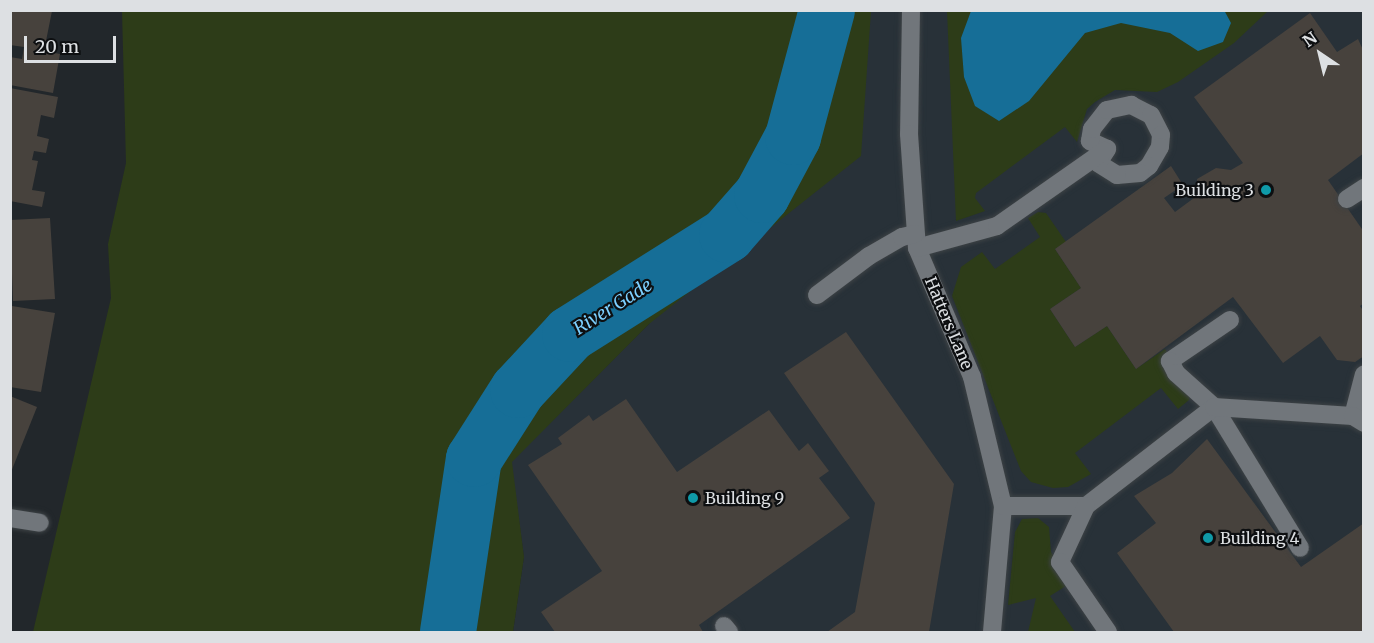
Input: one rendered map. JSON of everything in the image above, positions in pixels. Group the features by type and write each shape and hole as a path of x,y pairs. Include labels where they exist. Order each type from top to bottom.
{"street":[{"name":"Hatters Lane","path":"911,10 909,134 916,241 972,377 1003,506 992,633"},
{"path":"1118,106 1138,107 1157,124 1160,147 1149,166 1140,173 1129,175 1107,170 1098,163 1107,149 1090,141 1095,123 1107,110 1118,106"},
{"path":"817,295 869,256 902,237 916,241 997,226 1107,149"},
{"path":"1347,199 1364,188"},
{"path":"1230,320 1170,361 1176,373 1214,407 1300,548"},
{"path":"1108,633 1060,562 1086,506 1214,407 1358,420 1364,374"},
{"path":"1003,506 1086,506"},
{"path":"10,518 40,523"}],"shaded area":[{"path":"870,11 1363,11 1363,632 513,632 524,557 511,462 649,324"}],"green space":[{"path":"122,11 871,11 861,156 649,324 512,462 524,557 513,632 33,632 111,298 108,244 126,163"},
{"path":"947,11 1268,11 1234,43 1178,82 1157,92 1115,90 1095,102 1087,109 1077,142 1065,127 976,193 975,198 985,211 956,221"},
{"path":"1038,212 1046,213 1066,242 1055,249 1081,288 1050,309 1075,347 1107,326 1136,369 1165,349 1192,389 1189,400 1178,409 1161,388 1075,453 1091,474 1068,487 1053,488 1031,482 1021,471 952,296 961,267 982,252 995,269 1040,237 1028,218"},
{"path":"1038,518 1049,527 1051,552 1069,584 1050,596 1075,632 1028,632 1036,598 1008,605 1015,532 1022,519"}],"water":[{"path":"1224,10 1231,23 1223,42 1198,51 1170,33 1121,23 1085,33 1029,101 999,121 975,106 964,77 961,38 971,11"}],"building":[{"path":"10,10 52,11 44,51 60,54 53,93 10,85 10,57 22,59 24,47 10,45"},
{"name":"Building 3","path":"1310,13 1337,52 1358,39 1364,52 1364,153 1328,180 1364,232 1364,303 1360,306 1364,312 1364,356 1355,362 1337,360 1320,336 1283,363 1233,297 1136,369 1107,326 1075,347 1050,309 1081,288 1055,249 1171,166 1183,185 1164,198 1175,212 1198,195 1197,179 1216,168 1231,170 1243,163 1194,97"},
{"path":"10,88 58,97 54,118 41,115 37,136 49,139 46,153 34,151 32,160 38,161 32,190 45,192 42,207 10,201"},
{"path":"50,218 55,299 13,301 10,220"},
{"path":"12,306 55,313 41,392 10,387"},
{"path":"846,332 954,484 929,632 827,632 855,612 875,503 784,373"},
{"path":"10,396 37,407 11,472 10,472"},
{"name":"Building 9","path":"626,399 677,472 769,410 799,451 808,443 829,471 819,478 850,518 699,625 703,632 555,632 541,612 602,571 528,465 562,444 558,438 589,415 593,421"},
{"name":"Building 4","path":"1207,439 1301,567 1364,523 1364,632 1174,632 1117,553 1156,523 1134,496 1172,473"}],"waterway":[{"name":"River Gade","path":"448,632 474,459 518,390 570,334 727,235 762,195 793,137 827,10"}],"place":[{"name":"Building 3","path":"1266,190"},
{"name":"Building 9","path":"693,498"},
{"name":"Building 4","path":"1208,538"}]}
